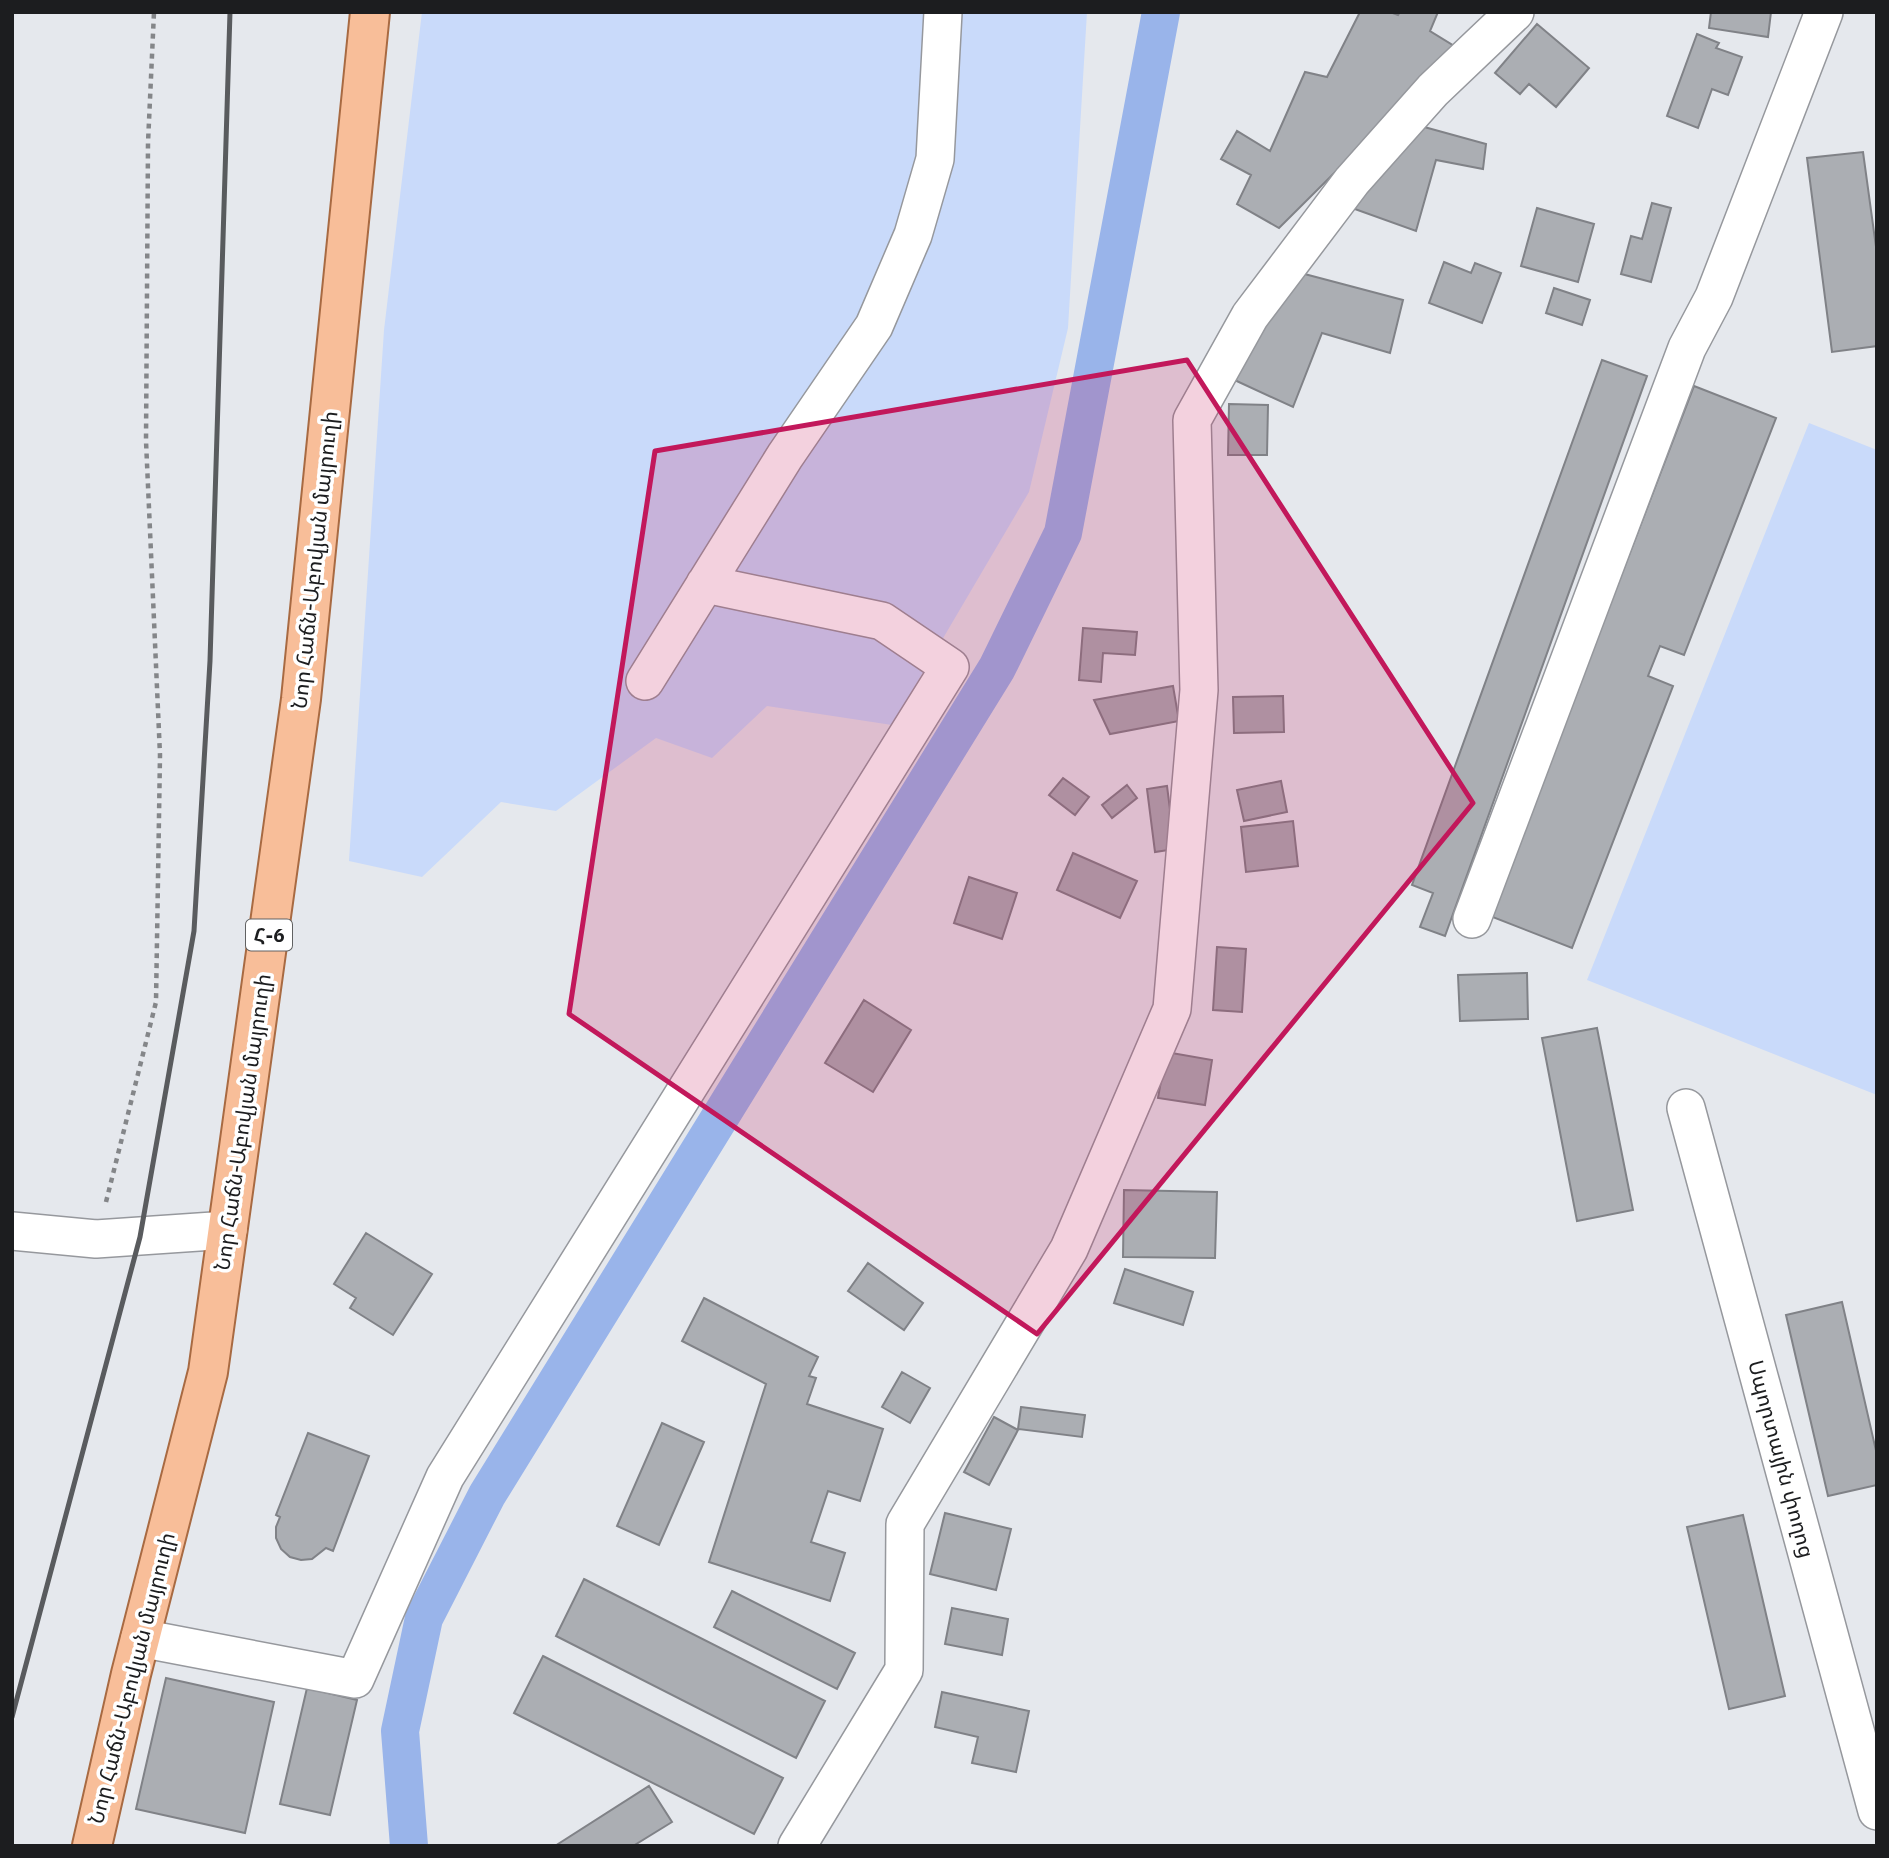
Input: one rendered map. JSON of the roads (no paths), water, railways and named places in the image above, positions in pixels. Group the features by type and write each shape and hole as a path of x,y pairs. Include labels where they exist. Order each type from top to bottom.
{"main road":[{"name":"Նոր Հաճն-Աբովյան մայրուղի","path":"92,1846 140,1638 208,1372 301,699 370,12"}],"street":[{"path":"645,681 785,456 874,326 913,235 935,159 943,12"},
{"path":"797,1846 904,1670 905,1524 1069,1249 1172,1009 1199,690 1192,420 1251,316 1352,181 1433,90 1515,12"},
{"path":"1472,919 1687,348 1714,297 1824,12"},
{"path":"140,1638 355,1679 445,1477 950,667 882,621 705,584"},
{"name":"Սպորտային փողոց","path":"1686,1108 1877,1811"},
{"path":"12,1231 96,1239 228,1230"}],"waterway":[{"path":"409,1846 400,1731 424,1618 487,1495 997,668 1063,533 1161,12"}],"railway":[{"path":"12,1717 140,1237 194,931 210,661 230,12"}]}
